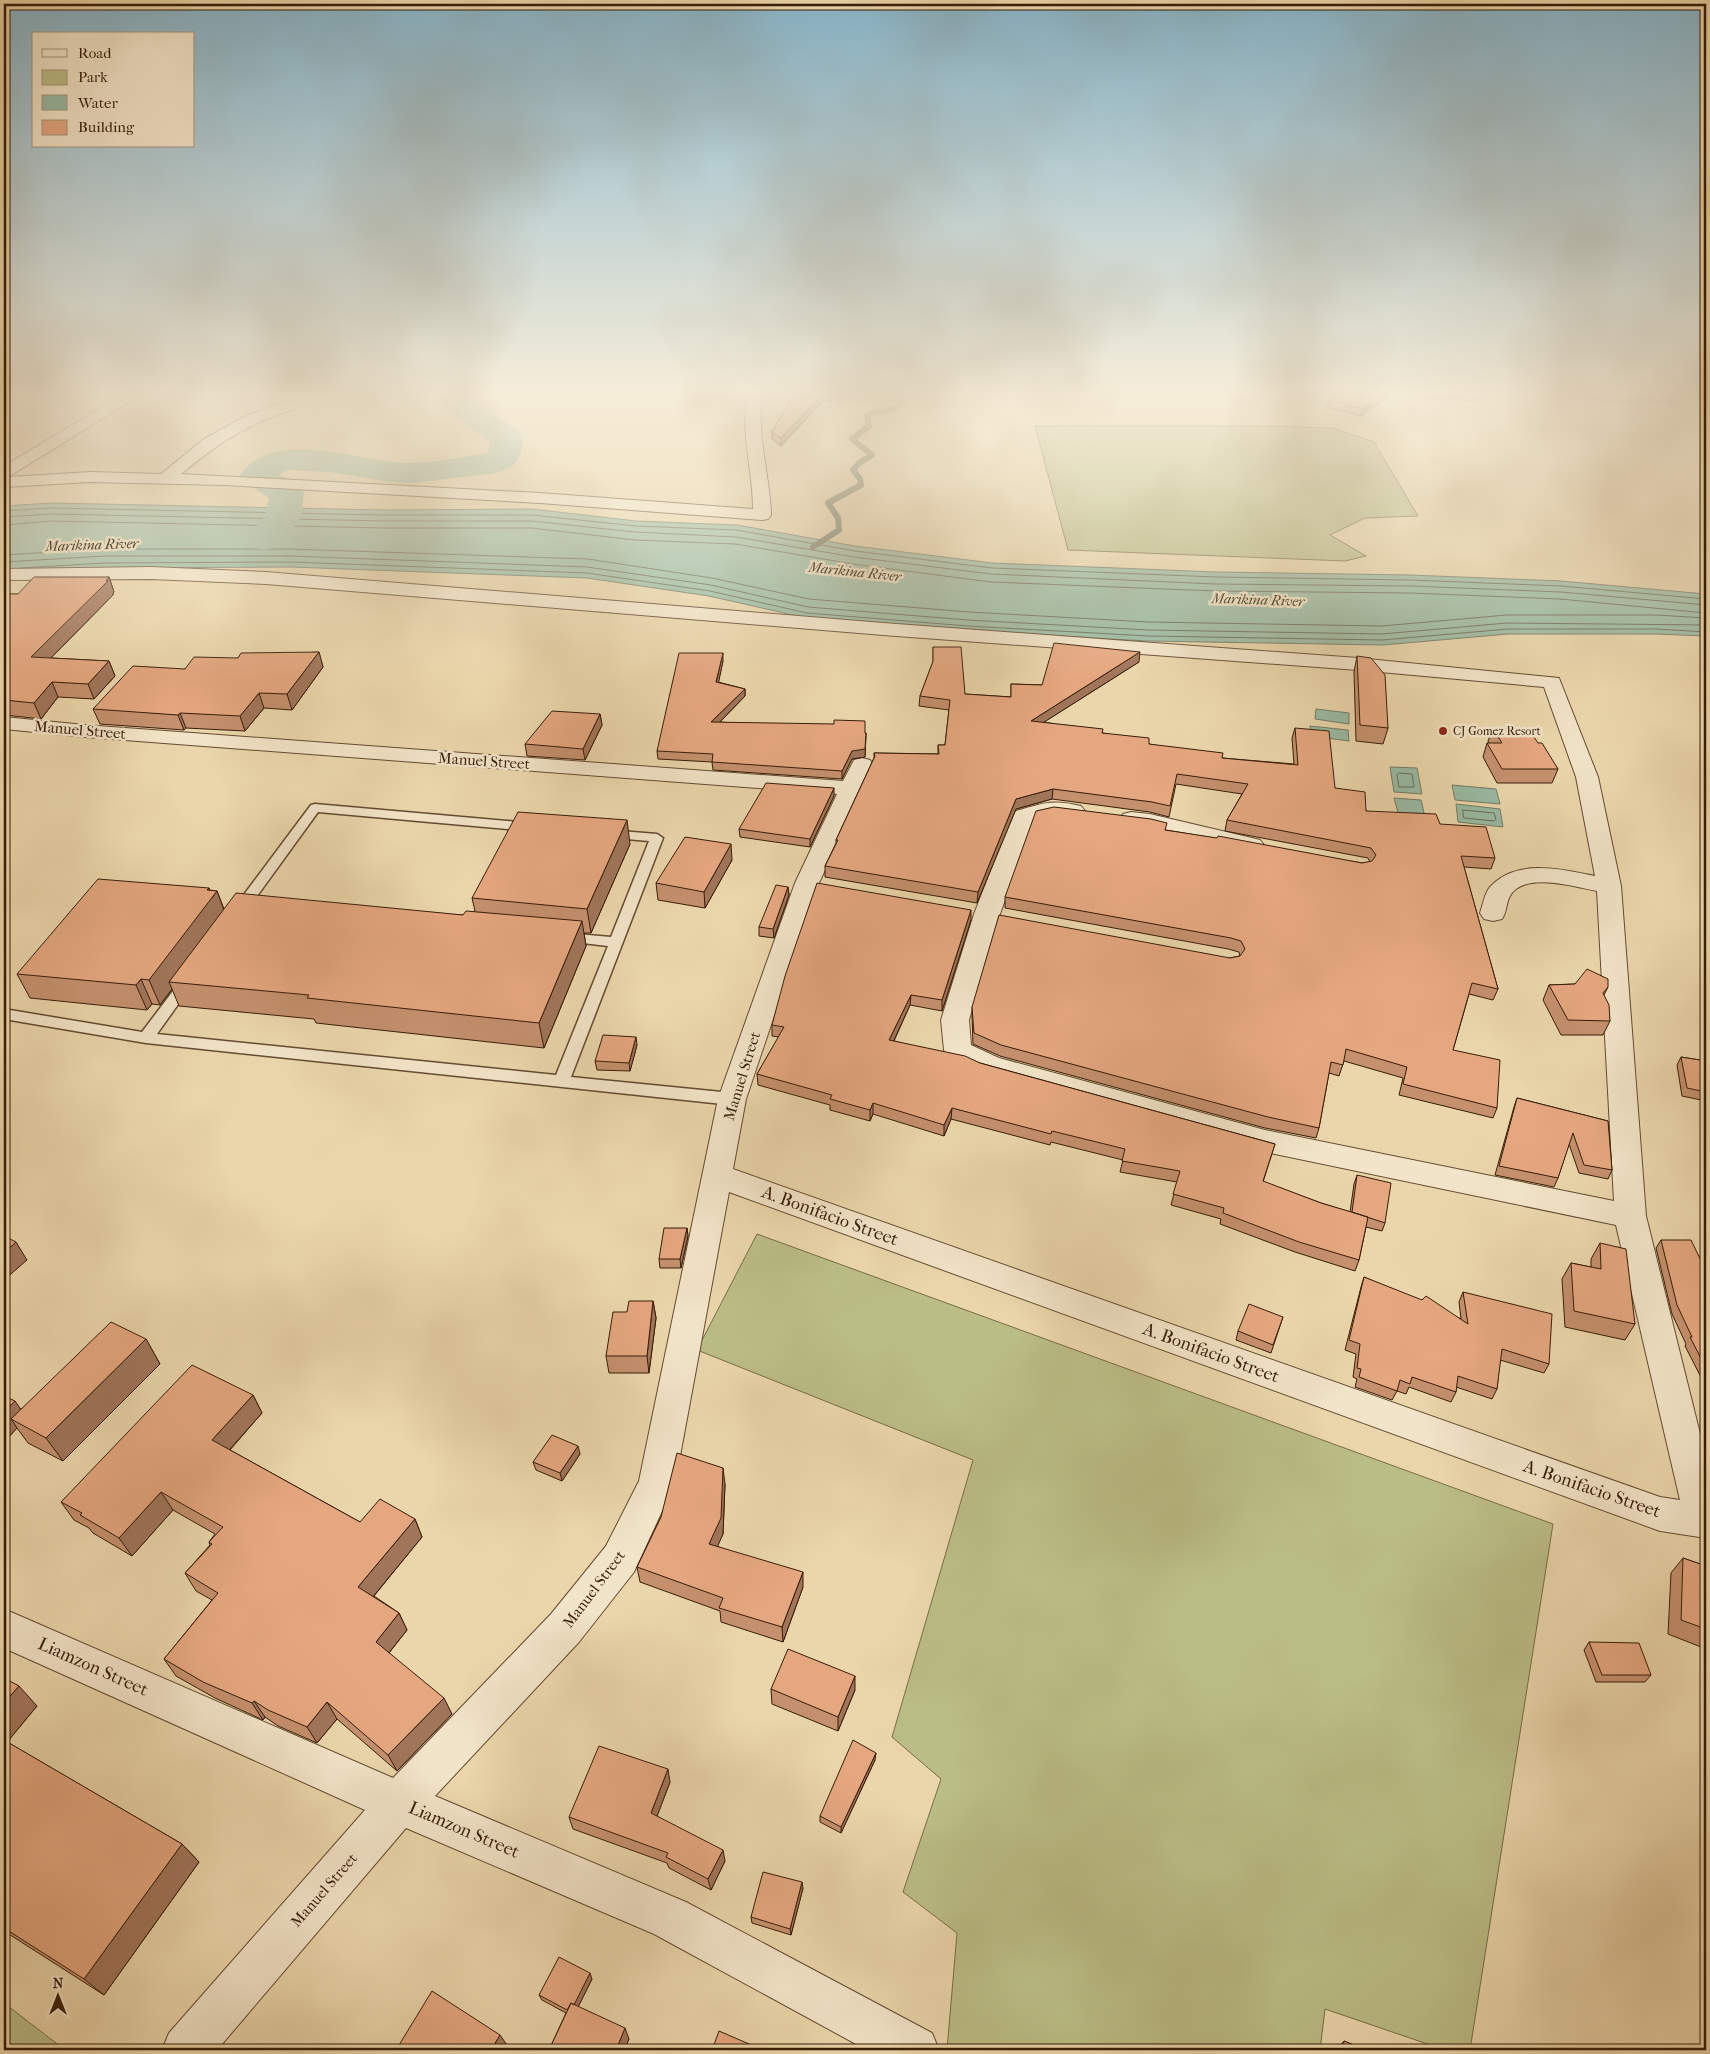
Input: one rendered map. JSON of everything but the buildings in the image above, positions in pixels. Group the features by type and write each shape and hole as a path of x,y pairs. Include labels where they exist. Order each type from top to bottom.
{"street":[{"path":"332,486 540,498 762,515 760,486"},
{"path":"4,575 151,573 266,578 883,629 1358,664 1552,682 1587,777 1609,886 1630,1216 1704,1520"},
{"name":"Manuel Street","path":"4,723 85,731 856,777 817,885 732,1099 657,1483 620,1559 565,1628 399,1803 186,2050"},
{"path":"1277,850 1221,840 1150,821 1106,815 1052,808 1024,816 987,914 955,1020 958,1050 990,1065 1265,1141 1630,1216"},
{"path":"1493,913 1499,892 1516,879 1547,874 1609,886"},
{"name":"A. Bonifacio Street","path":"718,1176 1660,1514 1704,1520"},
{"name":"Liamzon Street","path":"4,1628 399,1803 670,1918 915,2050"}],"lane":[{"path":"231,922 315,808 540,828"},
{"path":"562,1082 657,838 598,833"},
{"path":"242,906 262,908"},
{"path":"548,935 616,942"},
{"path":"146,1038 197,968"},
{"path":"4,1014 146,1038 732,1099"}],"green space":[{"path":"1051,486 1400,486 1418,516 1365,518 1330,535 1366,556 1345,561 1068,550"},
{"path":"757,1234 1553,1524 1470,2050 1445,2050 1325,2009 1320,2050 947,2050 957,1933 903,1892 941,1779 892,1737 973,1460 697,1350"},
{"path":"4,2003 65,2050 4,2050"}],"water":[{"name":"Marikina River","path":"50,503 384,510 532,509 636,521 737,525 855,546 992,563 1216,572 1410,575 1561,581 1706,594 1706,636 1508,634 1383,645 1148,641 967,631 806,618 709,596 587,578 291,567 105,568 4,574 4,506"},
{"path":"1316,709 1349,713 1349,724 1315,719"},
{"path":"1310,726 1348,730 1349,741 1311,736"},
{"path":"1390,767 1417,768 1422,794 1394,792"},
{"path":"1452,785 1496,789 1500,804 1455,800"},
{"path":"1394,798 1421,800 1425,817 1399,816"},
{"path":"1456,804 1500,809 1503,827 1458,822"}],"waterway":[{"path":"264,539 283,518 287,493 272,486"},
{"path":"813,547 839,530 838,518 828,503 859,486"}],"place":[{"name":"CJ Gomez Resort","path":"1443,731"}]}
